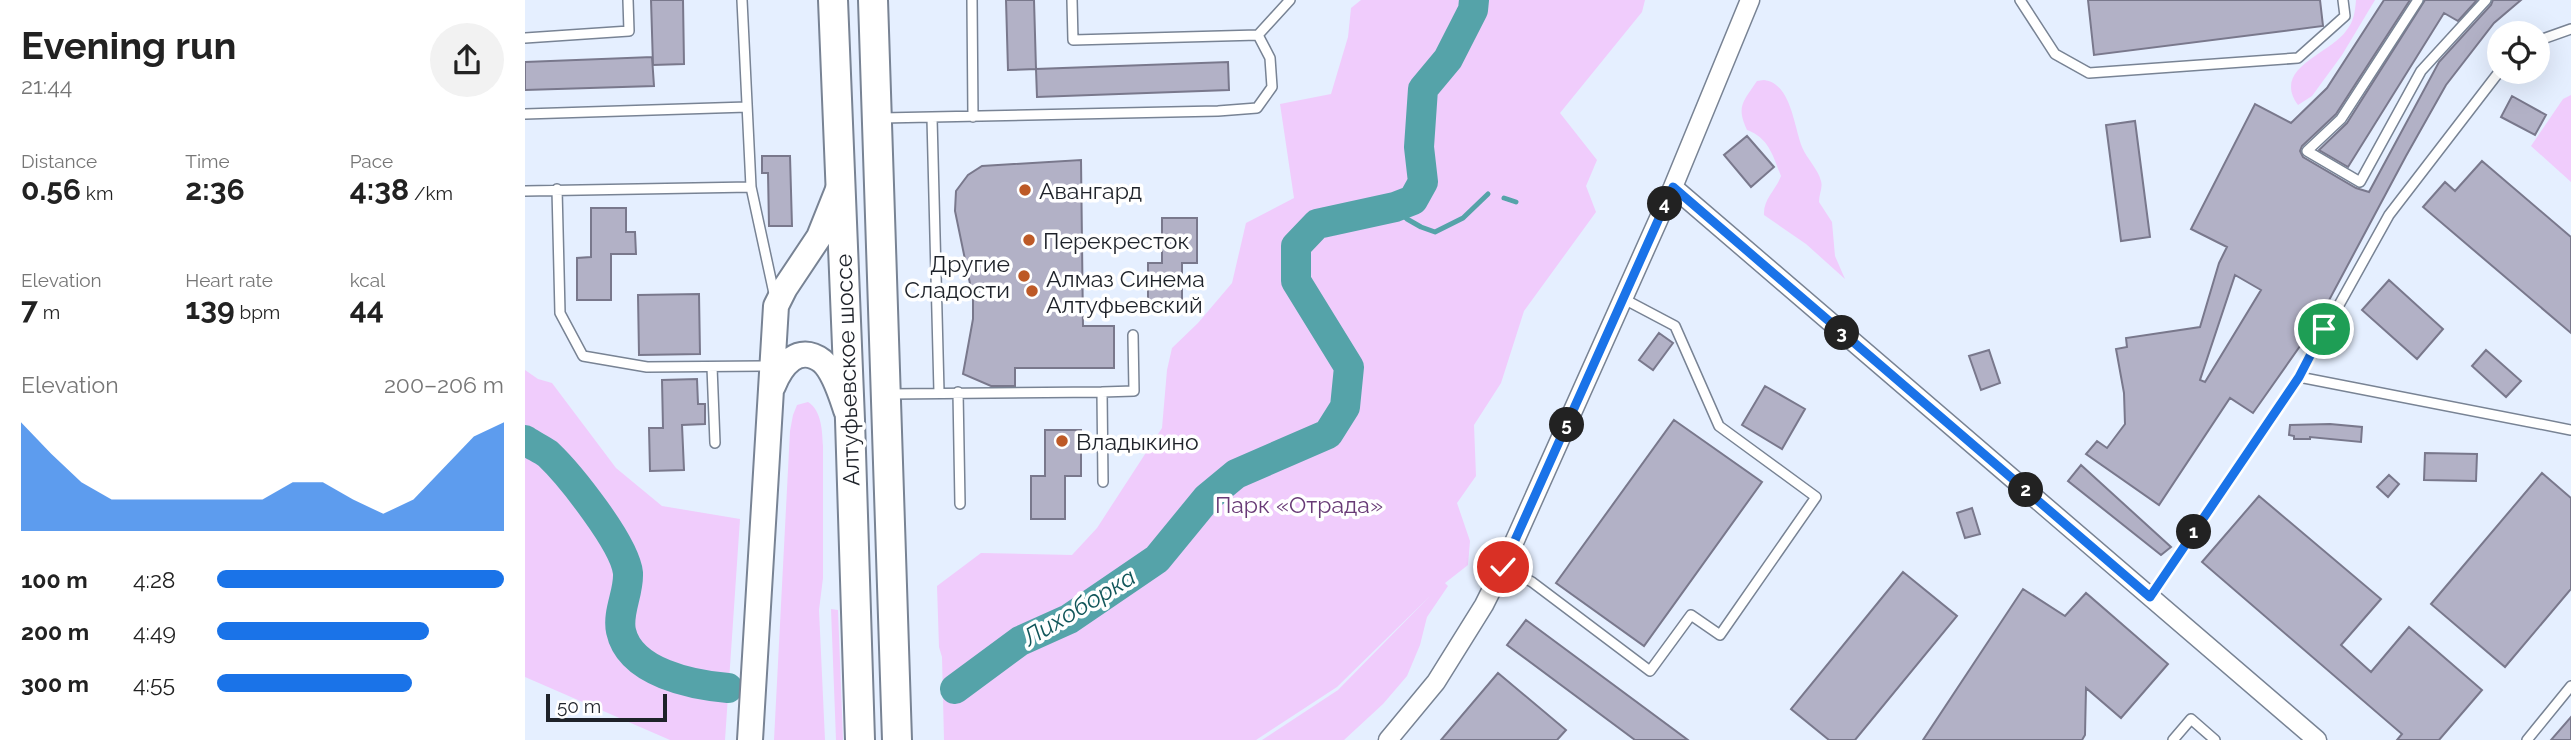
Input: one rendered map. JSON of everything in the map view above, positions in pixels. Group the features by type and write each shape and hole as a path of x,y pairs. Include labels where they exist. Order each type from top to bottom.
{"main road":[{"name":"Алтуфьевское шоссе","path":"833,0 860,740"},
{"name":"Алтуфьевское шоссе","path":"873,0 897,740"},
{"path":"750,740 776,306 819,237 839,187"},
{"path":"772,378 787,360 811,356 823,362 850,420"},
{"path":"896,691 907,740"}],"street":[{"path":"1388,740 1436,682 1484,605 1503,567 1673,187 1750,0"},
{"path":"1673,187 2317,740"}],"lane":[{"path":"525,38 629,32 628,0"},
{"path":"742,0 751,187 776,306"},
{"path":"972,0 973,117"},
{"path":"1072,0 1073,40 1258,35 1290,0"},
{"path":"2020,0 2055,54 2089,73 2298,58 2345,16 2343,0"},
{"path":"2418,0 2341,119 2307,151 2360,182 2421,71 2486,0"},
{"path":"2550,36 2571,29"},
{"path":"877,118 1257,108 1272,87 1270,58 1258,35"},
{"path":"2150,597 2299,377 2389,215 2490,84"},
{"path":"525,114 747,107"},
{"path":"932,118 939,392"},
{"path":"525,191 751,187"},
{"path":"557,189 561,313 583,356 647,367 712,367 772,378"},
{"path":"1503,567 1532,582 1650,671 1691,615 1720,635 1817,497 1719,426 1675,327 1622,298"},
{"path":"885,394 1134,391 1133,335"},
{"path":"712,367 715,443"},
{"path":"2299,377 2571,430"},
{"path":"958,392 960,504"},
{"path":"1102,392 1103,482"},
{"path":"2527,740 2571,686"},
{"path":"2173,740 2191,719 2215,740"}],"green space":[{"name":"Парк «Отрада»","path":"1361,0 1645,0 1642,12 1560,113 1597,160 1586,186 1596,212 1524,311 1501,383 1474,425 1476,476 1457,503 1470,541 1468,565 1445,583 1448,586 1427,617 1420,645 1407,676 1383,704 1344,740 1262,740 1338,690 1430,596 1337,687 1256,740 944,740 937,586 981,553 1072,555 1097,528 1162,428 1167,370 1172,348 1198,323 1232,283 1246,223 1294,198 1280,104 1331,94 1348,37 1351,8"},
{"path":"2356,0 2375,0 2342,55 2312,96 2298,105 2292,92 2292,81 2297,71 2346,31 2354,16"},
{"path":"1757,81 1773,83 1786,97 1802,147 1820,177 1822,186 1819,202 1832,222 1835,256 1845,279 1806,244 1764,215 1768,199 1781,176 1765,143 1747,130 1742,109"},
{"path":"2571,95 2571,182 2531,146 2563,99"},
{"path":"525,370 538,379 552,383 616,468 662,506 740,519 725,740 670,740 525,677"},
{"path":"808,402 819,416 823,446 823,578 819,610 825,740 774,740 790,431 797,405"},
{"path":"831,609 838,610 843,740 836,740"}],"building":[{"path":"651,0 683,0 684,64 653,65"},
{"path":"1006,0 1034,0 1036,69 1008,70"},
{"path":"2088,0 2320,0 2323,26 2094,55"},
{"path":"2384,0 2410,0 2336,114 2300,151 2303,157 2356,188 2369,192 2439,62 2493,0 2521,0 2496,21 2487,21 2487,32 2446,85 2319,319 2253,413 2230,398 2159,505 2086,454 2097,441 2107,448 2125,424 2124,393 2116,349 2127,347 2126,338 2200,327 2219,263 2227,247 2191,229 2255,104 2291,123 2327,88","holes":["2235,275 2261,290 2205,382 2200,380"]},
{"path":"2425,0 2477,0 2458,21 2444,13 2348,167 2319,150 2347,123"},
{"path":"652,57 654,86 525,90 525,62"},
{"path":"1228,62 1229,90 1037,97 1036,69"},
{"path":"2512,96 2546,115 2535,135 2501,117"},
{"path":"2135,121 2150,237 2121,241 2106,125"},
{"path":"1747,136 1774,167 1751,187 1724,155"},
{"path":"762,156 790,156 792,226 769,226 768,173 762,173"},
{"path":"1081,160 1083,326 1114,326 1114,368 1015,368 1015,386 991,386 963,374 973,319 973,298 955,211 956,191 968,175 982,166"},
{"path":"2482,161 2571,237 2571,333 2423,207 2445,182 2455,191"},
{"path":"591,208 626,208 626,232 635,232 636,254 611,254 611,300 577,300 577,258 591,257"},
{"path":"1162,218 1197,218 1197,263 1182,263 1182,306 1148,306 1148,263 1162,263"},
{"path":"2389,280 2443,329 2417,359 2362,310"},
{"path":"699,294 700,354 639,355 638,295"},
{"path":"1659,333 1673,343 1653,370 1639,360"},
{"path":"1989,350 2000,383 1981,390 1969,356"},
{"path":"2486,350 2521,381 2506,397 2472,366"},
{"path":"697,379 698,404 705,404 705,424 682,425 684,470 650,471 649,428 663,428 662,380"},
{"path":"1765,386 1805,409 1782,449 1742,425"},
{"path":"1674,420 1762,482 1644,646 1556,583"},
{"path":"2330,424 2362,427 2361,442 2310,437 2294,439 2294,436 2289,435 2290,425"},
{"path":"1045,430 1081,430 1081,476 1065,476 1065,519 1031,519 1031,476 1045,476"},
{"path":"2425,453 2477,454 2476,481 2424,480"},
{"path":"2081,465 2171,547 2161,555 2068,481"},
{"path":"2542,473 2571,498 2571,589 2505,667 2431,604"},
{"path":"2389,475 2399,484 2388,497 2377,487"},
{"path":"2259,496 2381,599 2341,645 2371,672 2409,627 2482,690 2439,740 2397,740 2402,734 2202,562"},
{"path":"1972,508 1980,534 1965,538 1957,513"},
{"path":"1903,572 1957,616 1855,740 1829,740 1791,709"},
{"path":"2023,589 2065,616 2086,593 2168,664 2121,718 2086,688 2085,735 2082,740 1923,740"},
{"path":"1526,620 1688,740 1635,740 1507,645"},
{"path":"1498,673 1566,730 1557,740 1441,740"},
{"path":"2571,717 2571,740 2551,740"}],"waterway":[{"name":"Лихоборка","path":"955,689 1020,641 1069,619 1157,559 1207,498 1236,474 1328,434 1345,407 1349,367 1296,281 1296,246 1317,224 1395,207 1413,200 1423,182 1419,147 1423,89 1448,59 1473,10 1474,0"},
{"path":"1395,207 1407,219 1435,232 1463,218 1488,194"},
{"path":"1504,198 1516,202"},
{"name":"Лихоборка","path":"525,440 548,454 558,464 595,510 625,560 627,588 620,624 627,645 650,667 665,674 698,684 728,688"}],"place":[{"name":"Авангард","path":"1025,190"},
{"name":"Перекресток","path":"1029,240"},
{"name":"Другие Сладости","path":"1024,276"},
{"name":"Алмаз Синема Алтуфьевский","path":"1032,291"},
{"name":"Владыкино","path":"1062,441"}],"route":[{"path":"1503,567 1673,187 2150,597 2299,377 2324,329"}]}
